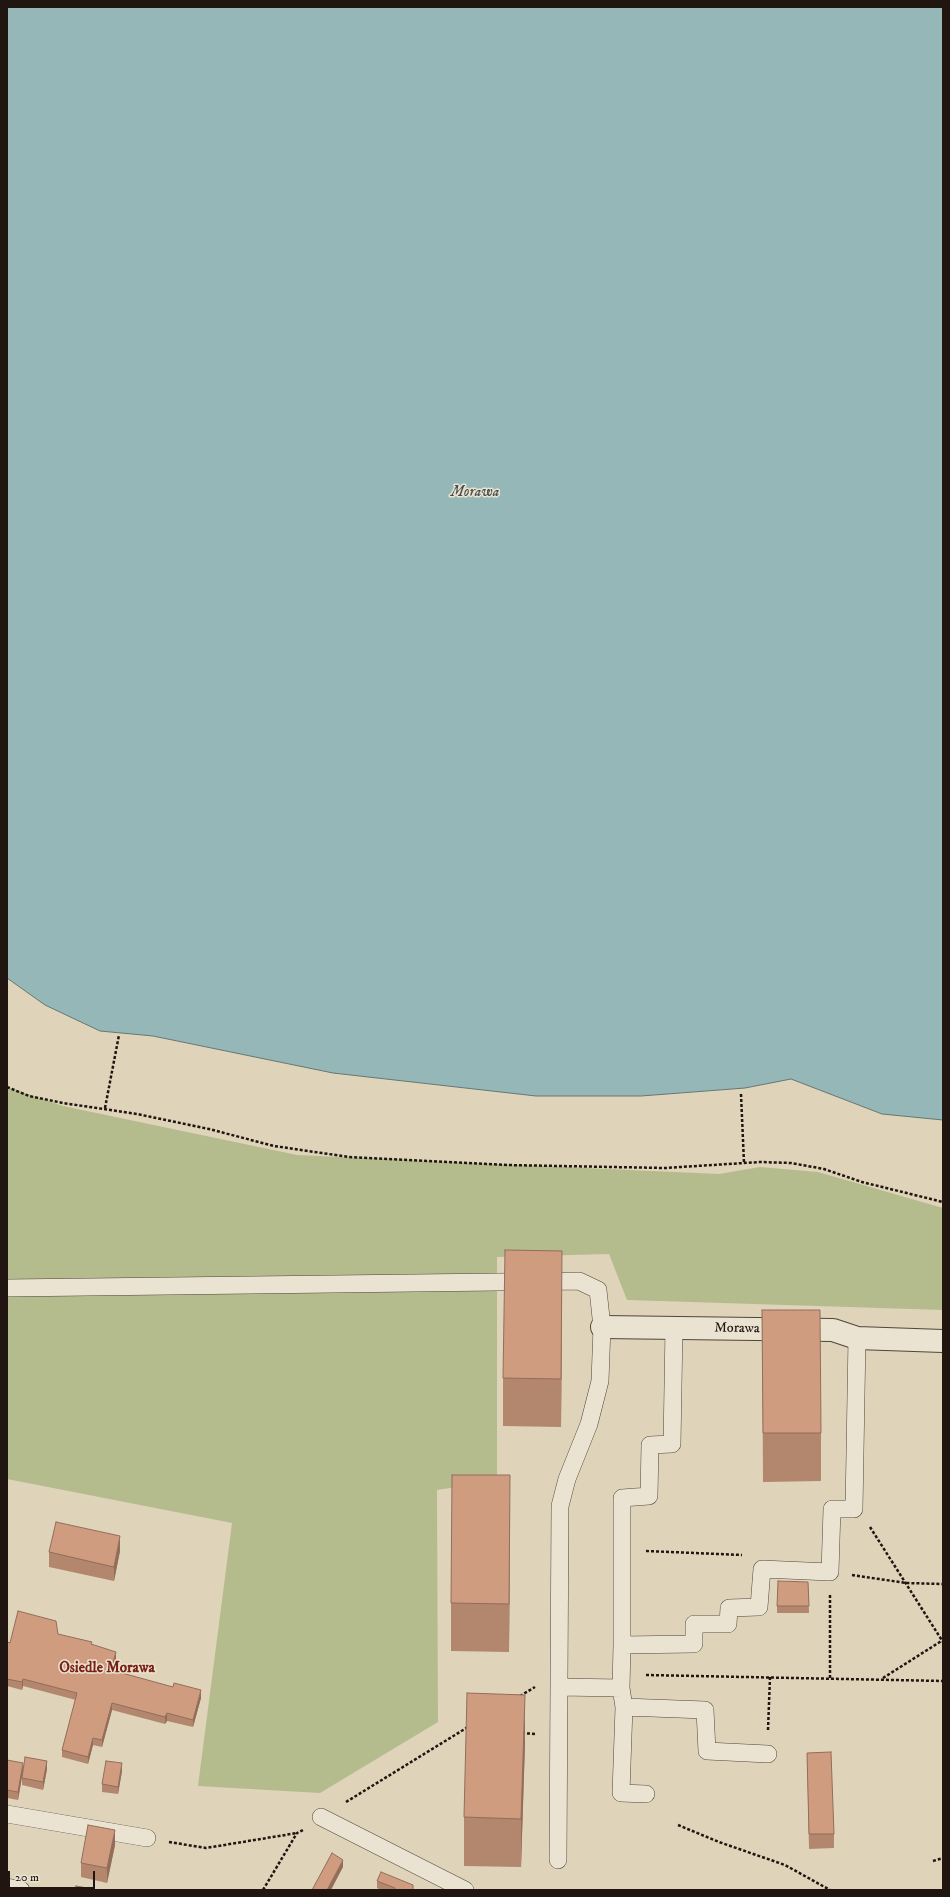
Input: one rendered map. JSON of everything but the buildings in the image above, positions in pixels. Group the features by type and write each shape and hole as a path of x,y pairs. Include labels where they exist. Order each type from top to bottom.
{"street":[{"name":"Morawa","path":"602,1327 834,1330 857,1338 943,1341"}],"lane":[{"path":"7,1288 579,1281 598,1290 602,1327 600,1381 589,1424 567,1479 560,1506 558,1860"},
{"path":"646,1794 621,1792 624,1707 621,1688 622,1498 648,1496 650,1445 672,1444 674,1328"},
{"path":"622,1645 694,1644 694,1624 728,1624 729,1608 759,1607 762,1569 830,1572 832,1509 854,1509 857,1338"},
{"path":"559,1687 621,1688"},
{"path":"624,1707 705,1710 707,1751 768,1754"},
{"path":"7,1814 147,1838"},
{"path":"321,1817 464,1890"},
{"path":"7,1887 22,1890"}],"path":[{"path":"106,1108 119,1035"},
{"path":"7,1086 29,1096 63,1103 106,1108 209,1129 274,1146 349,1157 507,1165 657,1168 744,1163 791,1163 943,1202"},
{"path":"741,1094 744,1163"},
{"path":"854,1509 862,1516 943,1640 883,1679"},
{"path":"646,1551 749,1556"},
{"path":"830,1678 830,1572 906,1583 943,1584"},
{"path":"768,1754 770,1677"},
{"path":"459,1732 467,1732"},
{"path":"515,1733 559,1734"},
{"path":"678,1825 719,1842 784,1865 830,1890"},
{"path":"147,1838 206,1848 297,1833"},
{"path":"933,1861 943,1858"}],"green space":[{"path":"7,1087 63,1106 297,1155 719,1174 760,1167 818,1172 943,1208 943,1310 627,1300 609,1254 497,1257 497,1481 437,1490 438,1722 320,1793 198,1786 232,1523 7,1479"}],"water":[{"name":"Morawa","path":"7,7 943,7 943,1120 882,1114 791,1079 745,1088 641,1096 536,1096 333,1073 153,1036 100,1031 45,1005 7,978"}],"district":[{"name":"Osiedle Morawa","path":"107,1669"}]}
